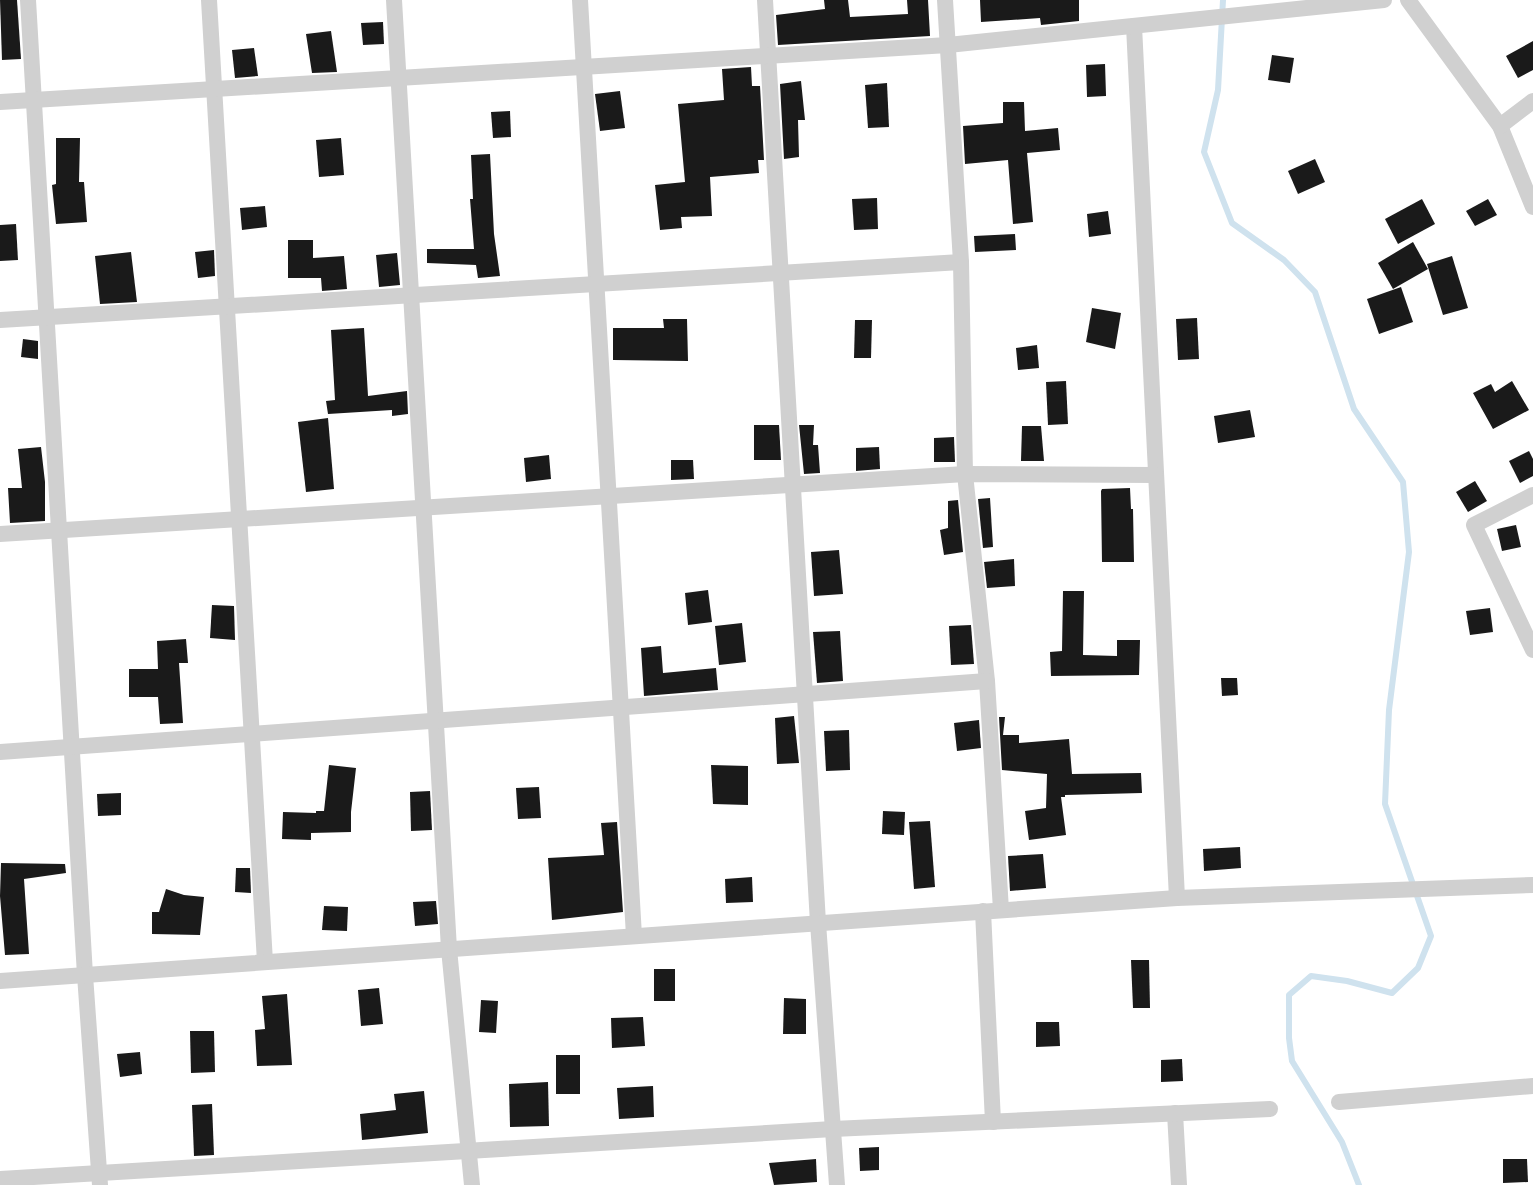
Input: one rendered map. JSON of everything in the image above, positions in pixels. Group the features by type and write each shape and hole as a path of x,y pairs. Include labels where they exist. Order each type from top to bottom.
{"street":[{"path":"28,0 85,975 100,1179"},
{"path":"209,0 265,962"},
{"path":"394,0 450,949 472,1185"},
{"path":"580,0 634,936"},
{"path":"765,0 818,923 837,1185"},
{"path":"945,0 961,262 965,474 987,681 1001,910"},
{"path":"0,102 948,45 1384,0"},
{"path":"1408,0 1500,126 1533,207"},
{"path":"1134,26 1177,898"},
{"path":"1500,126 1533,101"},
{"path":"0,320 961,262"},
{"path":"0,534 965,474 1155,475"},
{"path":"1533,495 1474,525 1533,650"},
{"path":"0,752 987,681"},
{"path":"0,981 1177,898 1533,885"},
{"path":"983,911 993,1122"},
{"path":"1339,1102 1533,1086"},
{"path":"0,1179 100,1179 468,1151 833,1129 1270,1109"},
{"path":"1175,1114 1179,1185"}],"building":[{"path":"0,0 17,0 21,59 2,60"},
{"path":"824,0 848,0 850,17 908,14 907,0 928,0 930,36 778,45 776,15 825,9"},
{"path":"980,0 1079,0 1079,21 1041,25 1040,18 981,22"},
{"path":"383,22 384,44 363,45 361,23"},
{"path":"331,31 337,72 312,73 306,34"},
{"path":"1533,41 1533,70 1518,78 1506,56"},
{"path":"254,48 258,76 235,78 232,50"},
{"path":"1272,55 1294,58 1290,83 1268,80"},
{"path":"1105,64 1106,96 1087,97 1086,65"},
{"path":"751,67 752,86 760,86 764,160 758,160 759,173 710,177 712,216 681,217 682,228 660,230 655,185 685,182 678,104 724,100 722,69"},
{"path":"801,81 805,120 798,120 799,157 784,159 780,84"},
{"path":"887,83 889,127 868,128 865,85"},
{"path":"620,91 625,128 600,131 595,94"},
{"path":"1003,102 1024,102 1025,131 1058,128 1060,150 1027,153 1033,222 1013,224 1008,160 965,164 963,126 1003,123"},
{"path":"510,111 511,137 493,138 491,112"},
{"path":"56,138 80,138 79,182 84,182 87,222 56,224 52,185 56,184"},
{"path":"341,138 344,175 319,177 316,140"},
{"path":"490,154 494,234 500,276 478,278 476,265 427,263 427,249 474,249 470,199 473,199 471,155"},
{"path":"1315,159 1325,182 1298,194 1288,171"},
{"path":"877,198 878,229 854,230 852,199"},
{"path":"1422,199 1435,224 1398,244 1385,219"},
{"path":"1488,199 1497,215 1475,226 1466,211"},
{"path":"265,206 267,227 242,230 240,208"},
{"path":"1108,211 1111,234 1089,237 1087,214"},
{"path":"16,224 18,260 0,261 0,225"},
{"path":"1015,234 1016,250 975,252 974,236"},
{"path":"288,240 313,240 313,258 344,256 347,289 322,291 321,278 288,278"},
{"path":"1413,242 1428,269 1393,289 1378,263"},
{"path":"214,250 215,276 198,278 195,252"},
{"path":"131,252 137,302 100,304 95,256"},
{"path":"397,253 400,285 379,287 376,255"},
{"path":"1452,256 1468,308 1443,315 1427,264"},
{"path":"1401,287 1413,322 1379,334 1367,299"},
{"path":"1092,308 1121,313 1115,349 1086,342"},
{"path":"1197,318 1199,359 1178,360 1176,319"},
{"path":"663,319 687,319 688,361 613,360 613,328 664,328"},
{"path":"855,320 872,320 871,358 854,358"},
{"path":"364,328 368,396 407,391 408,414 392,416 392,410 328,414 326,401 335,400 331,330"},
{"path":"23,339 38,341 38,359 21,357"},
{"path":"1037,345 1039,368 1018,370 1016,348"},
{"path":"1066,381 1068,424 1048,425 1046,382"},
{"path":"1512,381 1529,410 1493,429 1473,393 1491,384 1495,392"},
{"path":"1250,410 1255,437 1218,443 1214,416"},
{"path":"328,418 334,489 306,492 298,422"},
{"path":"754,425 779,425 781,460 754,460"},
{"path":"799,425 814,425 813,445 818,445 820,473 804,474"},
{"path":"1022,426 1041,426 1044,461 1021,461"},
{"path":"954,437 955,462 934,462 934,438"},
{"path":"41,447 45,482 45,521 10,523 8,488 22,488 18,449"},
{"path":"879,447 880,469 856,471 856,448"},
{"path":"1529,451 1533,459 1533,476 1520,483 1509,461"},
{"path":"549,455 551,479 526,482 524,458"},
{"path":"671,460 693,460 694,479 671,480"},
{"path":"1475,481 1487,501 1468,512 1456,492"},
{"path":"1130,488 1131,509 1133,509 1134,562 1102,562 1101,491 1102,489"},
{"path":"990,498 993,547 983,548 978,499"},
{"path":"958,500 963,552 944,555 940,530 948,528 948,501"},
{"path":"1516,525 1521,547 1502,551 1497,529"},
{"path":"839,550 843,594 814,596 811,552"},
{"path":"1014,559 1015,586 987,588 984,562"},
{"path":"708,590 712,622 688,625 685,593"},
{"path":"1063,591 1084,591 1083,655 1117,656 1117,640 1140,640 1139,675 1051,676 1050,652 1062,651"},
{"path":"212,605 234,606 235,640 210,638"},
{"path":"1490,608 1493,632 1470,635 1466,611"},
{"path":"742,623 746,662 719,665 715,626"},
{"path":"971,625 974,664 951,665 949,626"},
{"path":"840,631 843,681 817,683 813,632"},
{"path":"186,639 188,663 179,663 183,723 160,724 158,697 129,697 129,669 158,669 157,641"},
{"path":"661,646 663,673 716,668 718,690 644,696 641,648"},
{"path":"1221,678 1237,678 1238,695 1222,696"},
{"path":"794,716 799,763 777,764 775,718"},
{"path":"999,717 1005,717 1003,735 1019,735 1019,743 1069,739 1072,774 1141,773 1142,793 1065,795 1065,797 1061,797 1066,835 1029,840 1025,811 1046,808 1047,774 1002,770"},
{"path":"979,720 981,748 957,751 954,723"},
{"path":"849,730 850,770 826,771 824,731"},
{"path":"329,765 356,768 351,812 351,832 311,833 311,840 282,839 283,812 316,813 316,811 324,811"},
{"path":"711,765 748,766 748,805 713,804"},
{"path":"539,787 541,818 518,819 516,788"},
{"path":"430,791 432,830 411,831 410,792"},
{"path":"121,793 121,815 98,816 97,794"},
{"path":"883,811 905,812 904,835 882,834"},
{"path":"930,821 935,887 914,889 909,822"},
{"path":"617,822 623,912 552,920 548,858 604,855 601,823"},
{"path":"1240,847 1241,868 1204,871 1203,849"},
{"path":"1043,854 1046,888 1010,891 1008,856"},
{"path":"1,863 65,864 66,873 24,879 29,954 5,955 0,896"},
{"path":"236,868 250,868 251,893 235,892"},
{"path":"752,877 753,902 726,903 725,879"},
{"path":"166,889 184,895 204,897 200,935 152,934 152,912 159,912"},
{"path":"436,901 438,924 415,926 413,902"},
{"path":"324,906 348,907 347,931 322,930"},
{"path":"1131,960 1149,960 1150,1008 1133,1008"},
{"path":"654,969 675,969 675,1001 654,1001"},
{"path":"379,988 383,1024 361,1026 358,990"},
{"path":"287,994 292,1065 257,1066 255,1030 265,1029 262,996"},
{"path":"784,998 806,999 806,1034 783,1034"},
{"path":"481,1000 498,1001 496,1033 479,1032"},
{"path":"643,1017 645,1046 612,1048 611,1018"},
{"path":"1036,1022 1059,1022 1060,1046 1036,1047"},
{"path":"190,1031 214,1031 215,1072 191,1073"},
{"path":"140,1052 142,1074 120,1077 117,1054"},
{"path":"556,1055 580,1055 580,1094 556,1094"},
{"path":"1182,1059 1183,1081 1161,1082 1161,1060"},
{"path":"548,1082 549,1126 510,1127 509,1084"},
{"path":"653,1086 654,1117 619,1119 617,1088"},
{"path":"424,1091 428,1133 362,1140 360,1114 396,1110 394,1094"},
{"path":"212,1104 214,1155 194,1156 192,1105"},
{"path":"879,1147 879,1170 860,1171 859,1148"},
{"path":"816,1159 817,1182 774,1185 769,1163"},
{"path":"1503,1159 1527,1159 1528,1182 1503,1183"}],"waterway":[{"path":"1223,0 1218,90 1204,152 1232,223 1284,260 1315,292 1354,409 1403,482 1409,552 1389,710 1385,804 1431,936 1418,968 1392,993 1347,981 1311,976 1289,995 1289,1038 1292,1061 1342,1142 1359,1185"}]}
